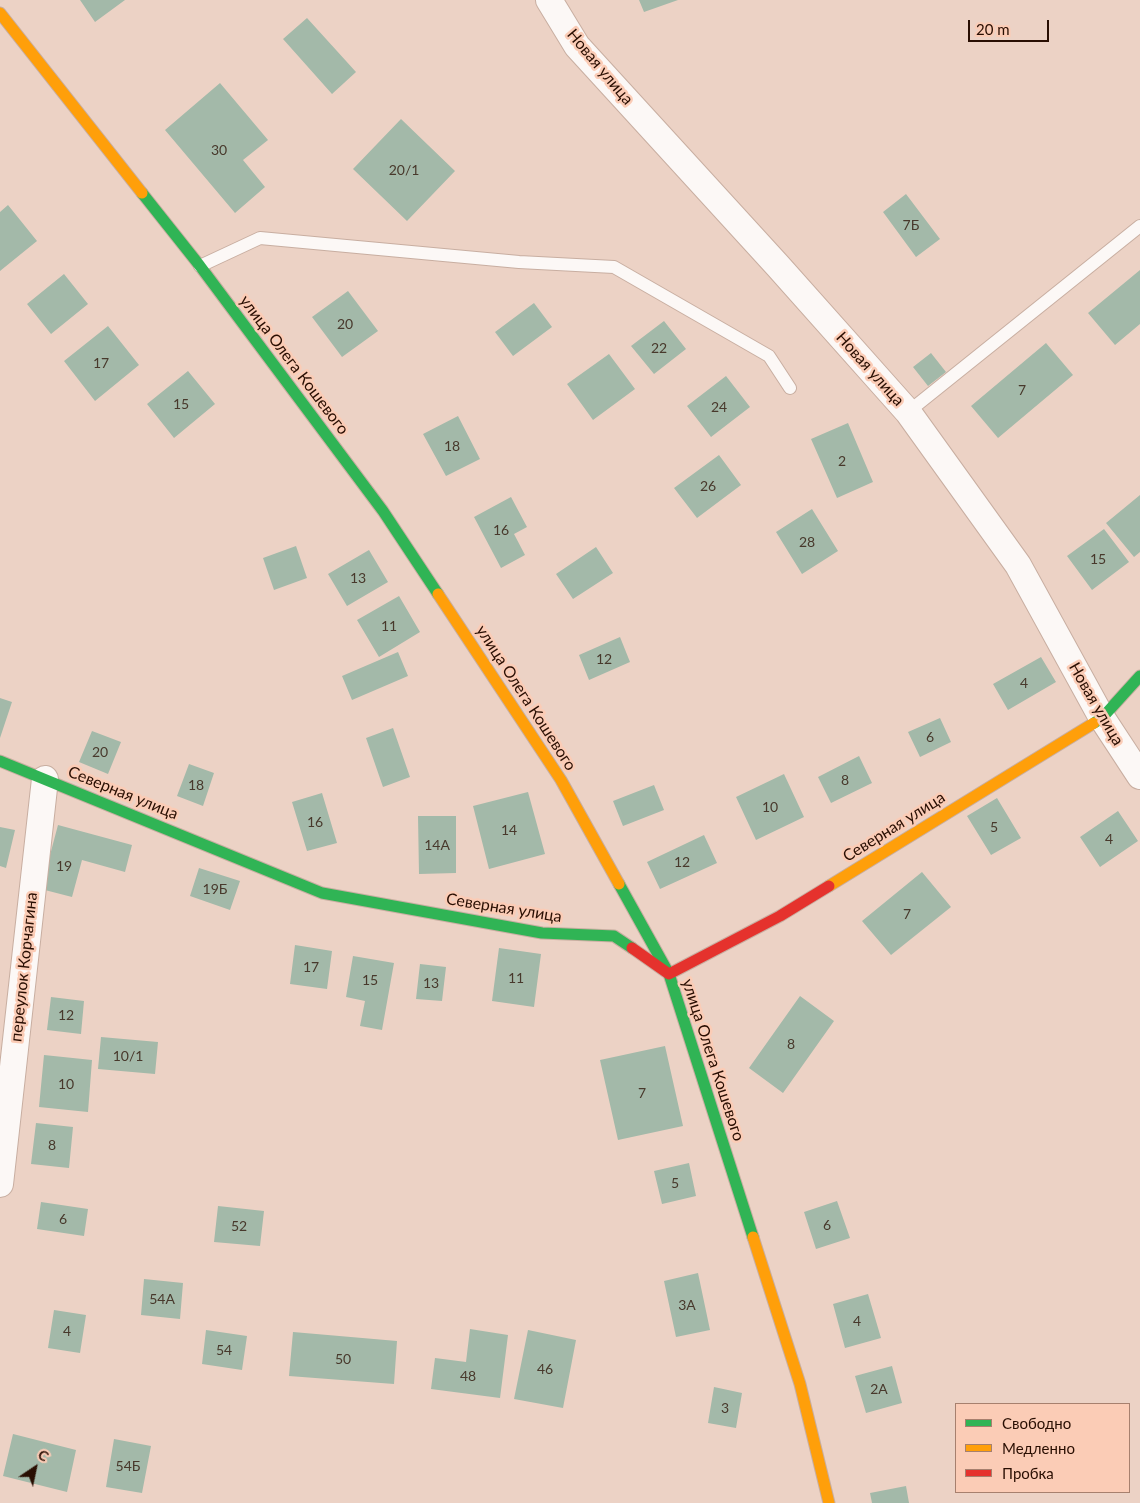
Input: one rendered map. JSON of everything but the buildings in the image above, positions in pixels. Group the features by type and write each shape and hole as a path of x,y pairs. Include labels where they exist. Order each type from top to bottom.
{"street":[{"name":"Новая улица","path":"549,0 577,46 778,266 908,412 1018,565 1102,718 1140,776"},
{"name":"улица Олега Кошевого","path":"0,13 200,266 384,511 561,780 669,974 800,1384 829,1503"},
{"name":"Северная улица","path":"0,761 322,893 542,933 614,936 669,974 780,916 1102,718 1140,676"},
{"name":"переулок Корчагина","path":"0,1184 45,779"}],"lane":[{"path":"908,412 1140,226"},
{"path":"200,266 260,238 519,262 614,267 769,356 790,388"}],"traffic: fast":[{"path":"142,193 200,266 383,511 438,594"},
{"path":"1094,723 1102,718 1140,676"},
{"path":"0,761 322,893 542,933 614,936 632,948"},
{"path":"619,884 669,974 753,1237"}],"traffic: slow":[{"path":"0,13 142,193"},
{"path":"438,594 561,780 619,884"},
{"path":"829,886 1094,723"},
{"path":"753,1237 800,1384 829,1503"}],"traffic: jam":[{"path":"632,948 669,974 780,916 829,886"}]}
